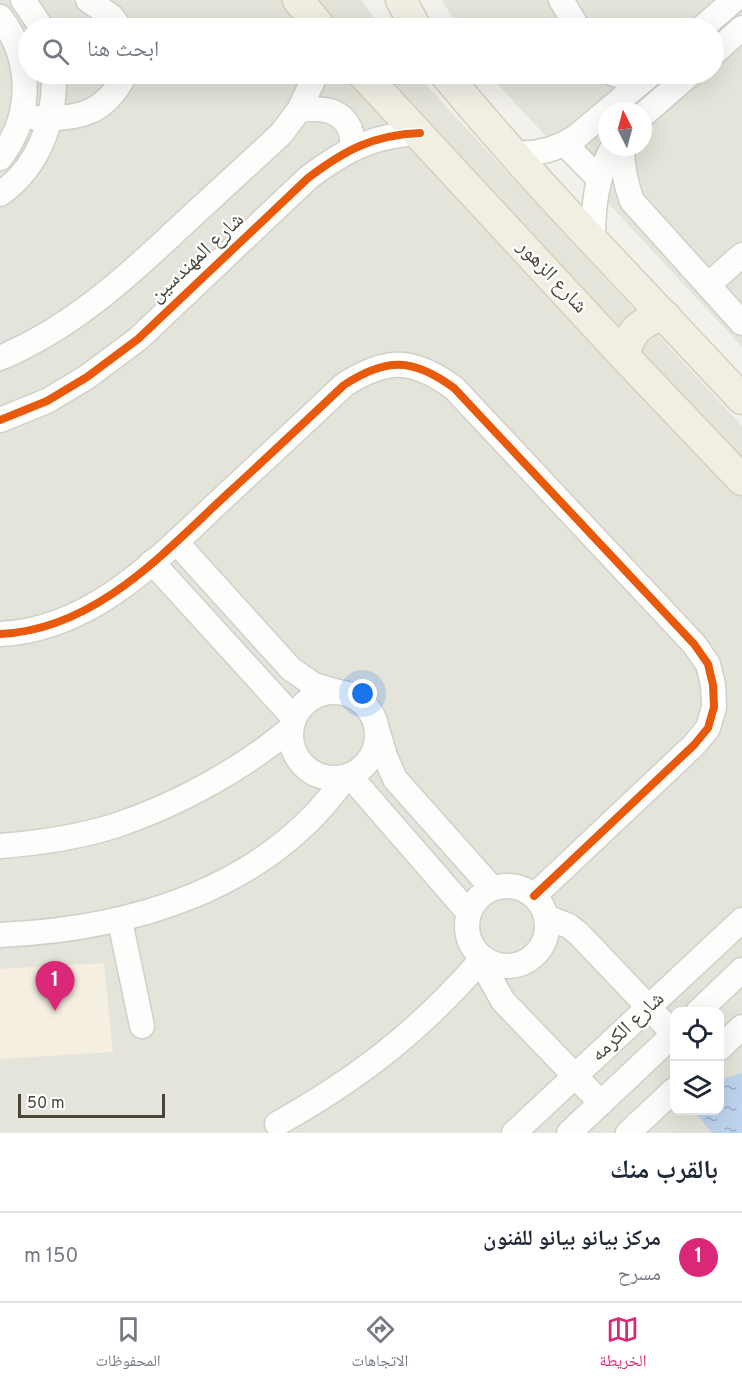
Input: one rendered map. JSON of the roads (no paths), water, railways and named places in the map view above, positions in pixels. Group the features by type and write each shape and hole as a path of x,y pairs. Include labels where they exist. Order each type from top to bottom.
{"main road":[{"path":"298,0 313,18"},
{"path":"401,0 411,18"},
{"name":"شارع الزهور","path":"373,84 742,480"},
{"path":"452,84 484,122 742,399"},
{"path":"625,357 627,346 637,328 645,322 665,316"}],"street":[{"path":"22,0 35,18"},
{"path":"88,0 112,18"},
{"path":"561,0 572,18"},
{"path":"713,18 734,0"},
{"path":"0,17 15,41 18,50"},
{"path":"724,44 742,28"},
{"path":"0,158 15,134 21,118 24,84"},
{"path":"0,194 27,168 42,145 51,119 54,84"},
{"path":"21,118 72,118 91,112 107,100 120,84"},
{"name":"شارع المهندسين","path":"0,358 80,315 127,277 281,134 299,110 311,84"},
{"path":"514,153 540,153 565,144 638,84"},
{"path":"648,84 649,102"},
{"path":"652,106 678,84"},
{"path":"299,110 319,108 338,114 350,129 353,148"},
{"name":"شارع المهندسين","path":"0,420 47,401 87,377 138,339 308,178 335,158 363,143 395,134 420,133"},
{"path":"565,144 599,180"},
{"path":"593,240 594,201 608,156"},
{"path":"622,156 625,182 632,201 742,322"},
{"path":"708,285 742,255"},
{"path":"0,634 37,629 69,618 127,584 176,543 344,385 364,372 388,365 412,366 435,374 454,388 694,644 708,664 714,685 714,707 708,728 694,745 534,896"},
{"path":"176,543 291,669 314,685 355,697 366,705 374,717 385,756 395,778 492,888"},
{"path":"152,562 292,723 291,742 304,767 316,775 330,779 347,777"},
{"path":"0,846 67,837 128,821 225,775 256,756 292,723 302,706 313,697 326,692 341,692"},
{"path":"0,935 59,930 120,921 162,908 245,870 276,851 309,822 347,777 366,766 376,750 378,731"},
{"path":"347,777 468,912"},
{"path":"507,886 521,888 534,896 542,905 546,917 547,933 542,947 531,959 517,966 501,967 484,960 471,946 466,930 468,912 478,898 492,888 507,886"},
{"path":"546,917 564,923 579,934 670,1030"},
{"name":"شارع الكرمه","path":"514,1133 742,920"},
{"path":"120,921 142,1026"},
{"path":"484,960 488,974 503,1001 601,1103"},
{"path":"277,1124 342,1085 403,1040 484,960"},
{"name":"شارع الكرمه","path":"702,1007 742,970"},
{"path":"724,1046 742,1027"},
{"name":"شارع الكرمه","path":"569,1133 670,1038"},
{"path":"724,1051 742,1054"},
{"path":"628,1133 670,1095"}],"water":[{"path":"742,1073 742,1133 712,1133 698,1115 724,1115 724,1079"}],"place":[{"name":"مركز بيانو بيانو للفنون","path":"55,1011"}]}
